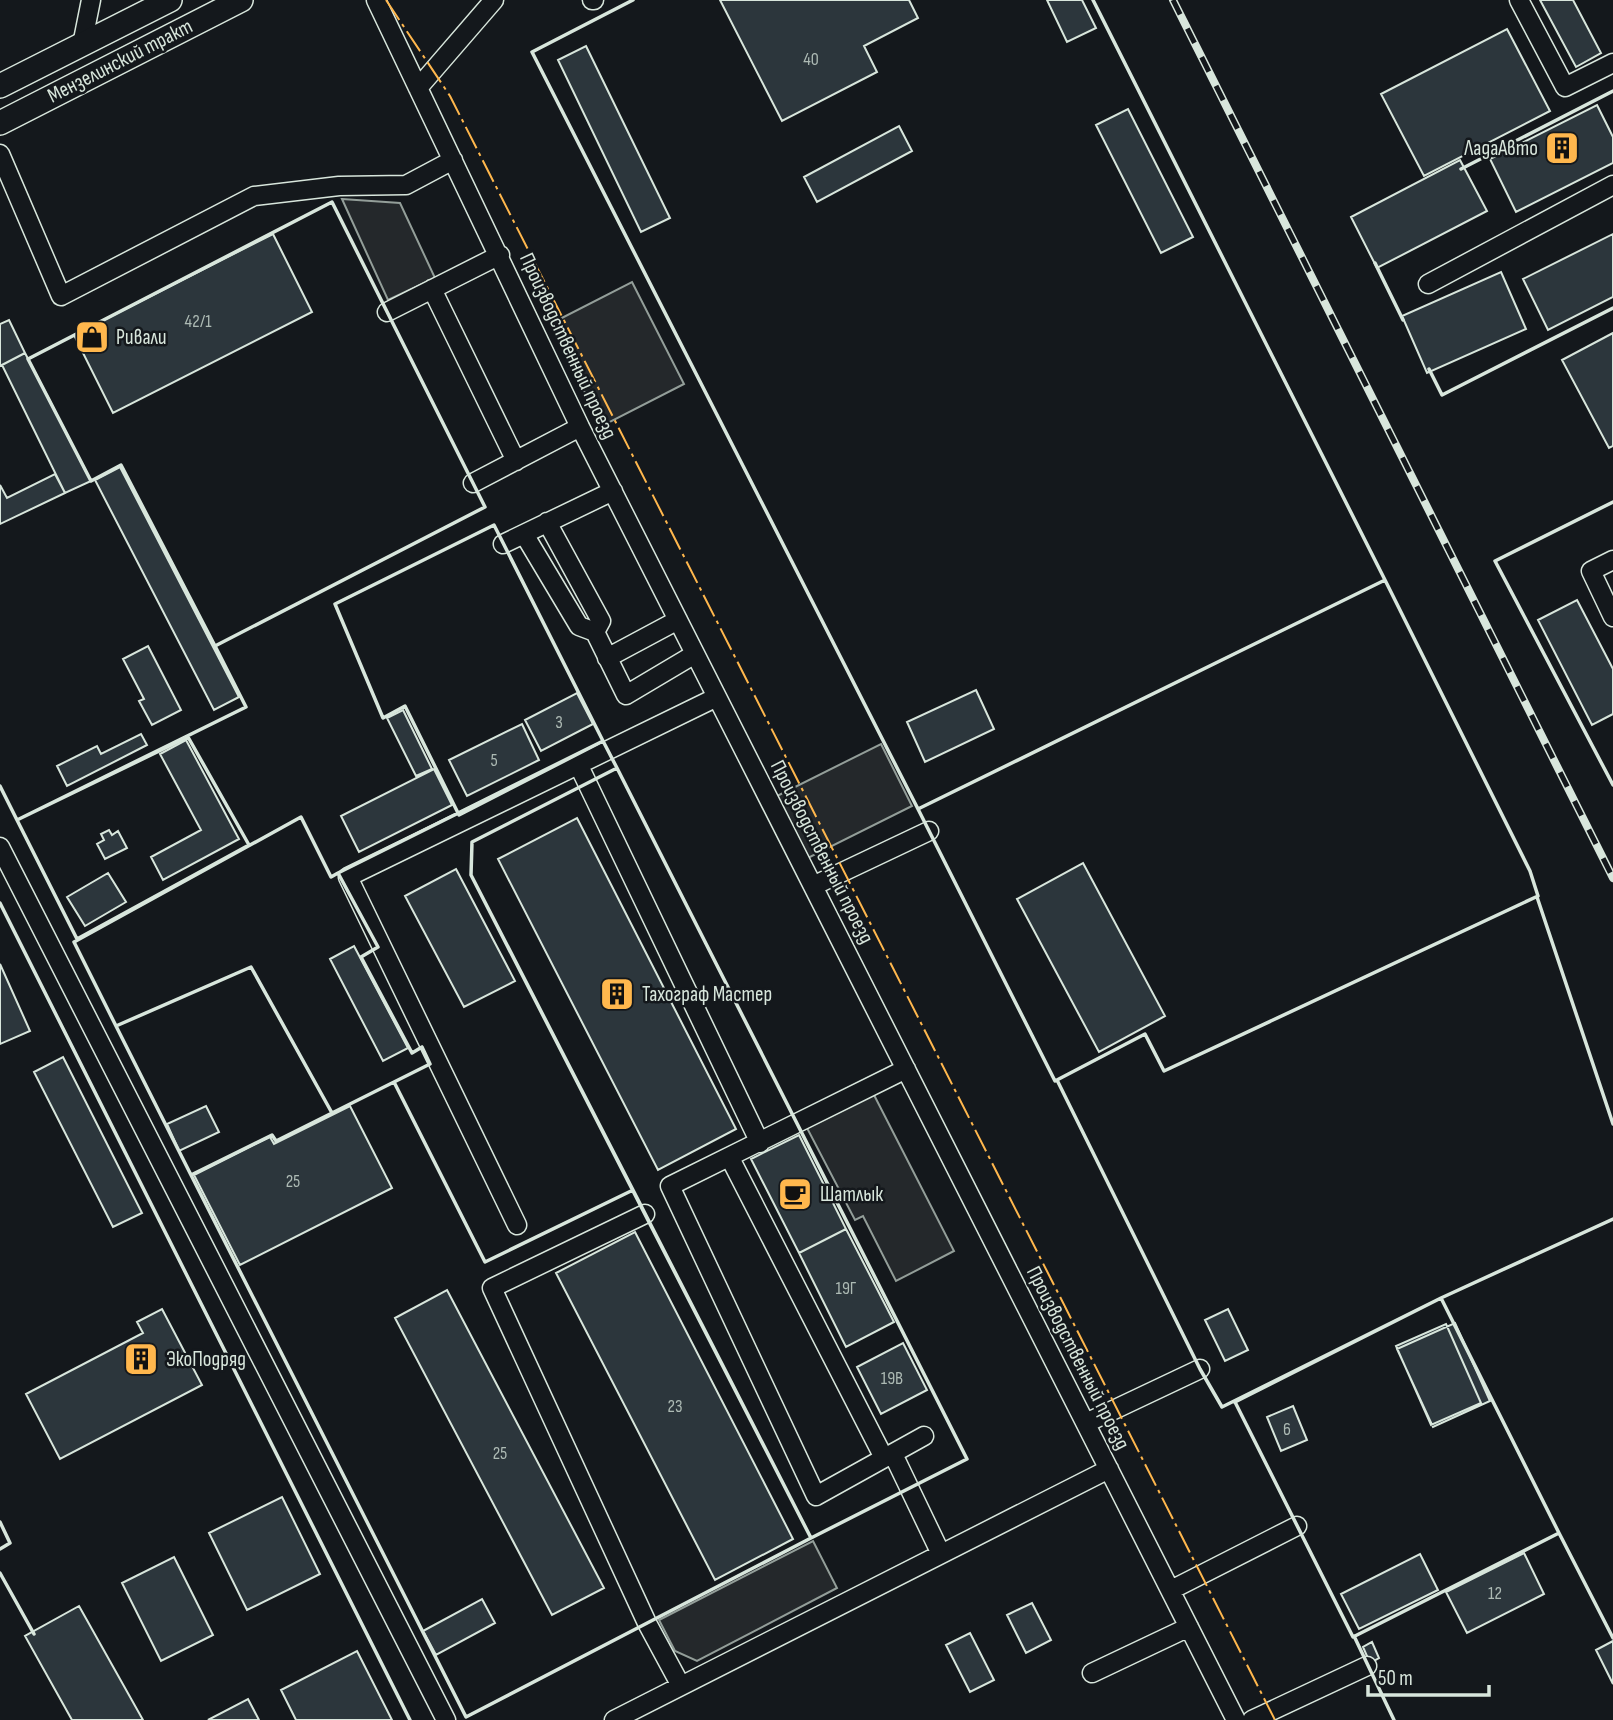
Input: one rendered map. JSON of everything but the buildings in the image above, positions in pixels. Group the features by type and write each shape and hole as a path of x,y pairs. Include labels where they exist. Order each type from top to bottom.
{"main road":[{"name":"Мензелинский тракт","path":"0,86 170,0"},
{"name":"Мензелинский тракт","path":"0,123 241,0"}],"street":[{"path":"82,45 91,0"},
{"name":"Производственный проезд","path":"376,0 580,427 1236,1720"},
{"path":"418,88 494,0"},
{"path":"1519,0 1565,87 1613,63"},
{"path":"0,154 61,296 254,196 340,186 406,185 453,160"},
{"path":"1428,285 1613,185"},
{"path":"387,312 500,255"},
{"path":"432,289 516,461"},
{"path":"473,483 580,427"},
{"path":"503,544 612,491"},
{"path":"547,522 601,621 595,632"},
{"path":"524,534 579,626 595,632 626,695 695,654"},
{"path":"1613,560 1591,571 1613,617"},
{"path":"607,657 678,620"},
{"path":"517,1225 348,877 717,697"},
{"path":"579,765 760,1143"},
{"path":"813,886 929,831"},
{"path":"0,847 446,1720"},
{"path":"906,1069 670,1186 816,1496 924,1436"},
{"path":"732,1162 941,1554"},
{"path":"645,1214 492,1288 647,1623 681,1686"},
{"path":"1086,1423 1200,1368"},
{"path":"614,1720 1109,1469"},
{"path":"1171,1590 1297,1526"},
{"path":"1093,1673 1189,1627"},
{"path":"1252,1720 1367,1666"}],"shaded area":[{"path":"342,199 400,203 435,278 388,300"},
{"path":"632,282 684,384 602,426 550,324"},
{"path":"881,744 912,806 808,858 777,796"},
{"path":"873,1093 954,1251 896,1281 863,1216 855,1220 807,1128"},
{"path":"813,1541 837,1588 697,1661 675,1651 659,1620"}],"railway":[{"path":"1173,0 1613,878"}],"wall":[{"path":"633,0 532,52 918,809 1385,580 1093,0"},
{"path":"1461,169 1613,91"},
{"path":"332,202 485,507 215,646 121,465 91,481 28,359 332,202"},
{"path":"1375,263 1403,320"},
{"path":"1429,369 1442,395 1613,308"},
{"path":"1613,502 1495,561 1613,785"},
{"path":"494,525 603,741 459,815 405,706 383,718 335,604 494,525"},
{"path":"1385,580 1530,871 1538,896 1164,1071 1145,1034 1055,1081 918,809 1385,580"},
{"path":"0,786 17,820 246,707 214,644"},
{"path":"188,737 249,845 77,939 17,820 188,737"},
{"path":"603,741 617,768 472,842 471,875 633,1190 485,1262 394,1082 430,1064 422,1047 412,1053 361,957 378,947 338,873 603,741"},
{"path":"617,768 967,1459 811,1538 471,875 472,842 617,768"},
{"path":"301,817 331,877 338,873 378,947 361,957 412,1053 422,1047 430,1064 332,1113 251,967 116,1026 74,942 301,817"},
{"path":"1537,897 1613,1124"},
{"path":"0,903 410,1720"},
{"path":"251,967 332,1113 276,1141 272,1135 191,1175 116,1026 251,967"},
{"path":"1057,1080 1200,1369 1222,1407 1441,1298 1613,1219"},
{"path":"394,1082 485,1262 633,1190 811,1538 466,1717 191,1175 272,1135 276,1141 394,1082"},
{"path":"1441,1298 1559,1533 1353,1637 1235,1402 1441,1298"},
{"path":"0,1522 10,1543 0,1549"},
{"path":"1557,1534 1559,1533 1613,1638"},
{"path":"0,1573 34,1634"},
{"path":"1354,1636 1394,1720"}],"power":[{"path":"386,0 450,96 1275,1720"}],"place":[{"name":"ЛадаАвто","path":"1562,148"},
{"name":"Ривали","path":"92,337"},
{"name":"Тахограф Мастер","path":"617,994"},
{"name":"Шатлык","path":"795,1194"},
{"name":"ЭкоПодряд","path":"141,1359"}]}
